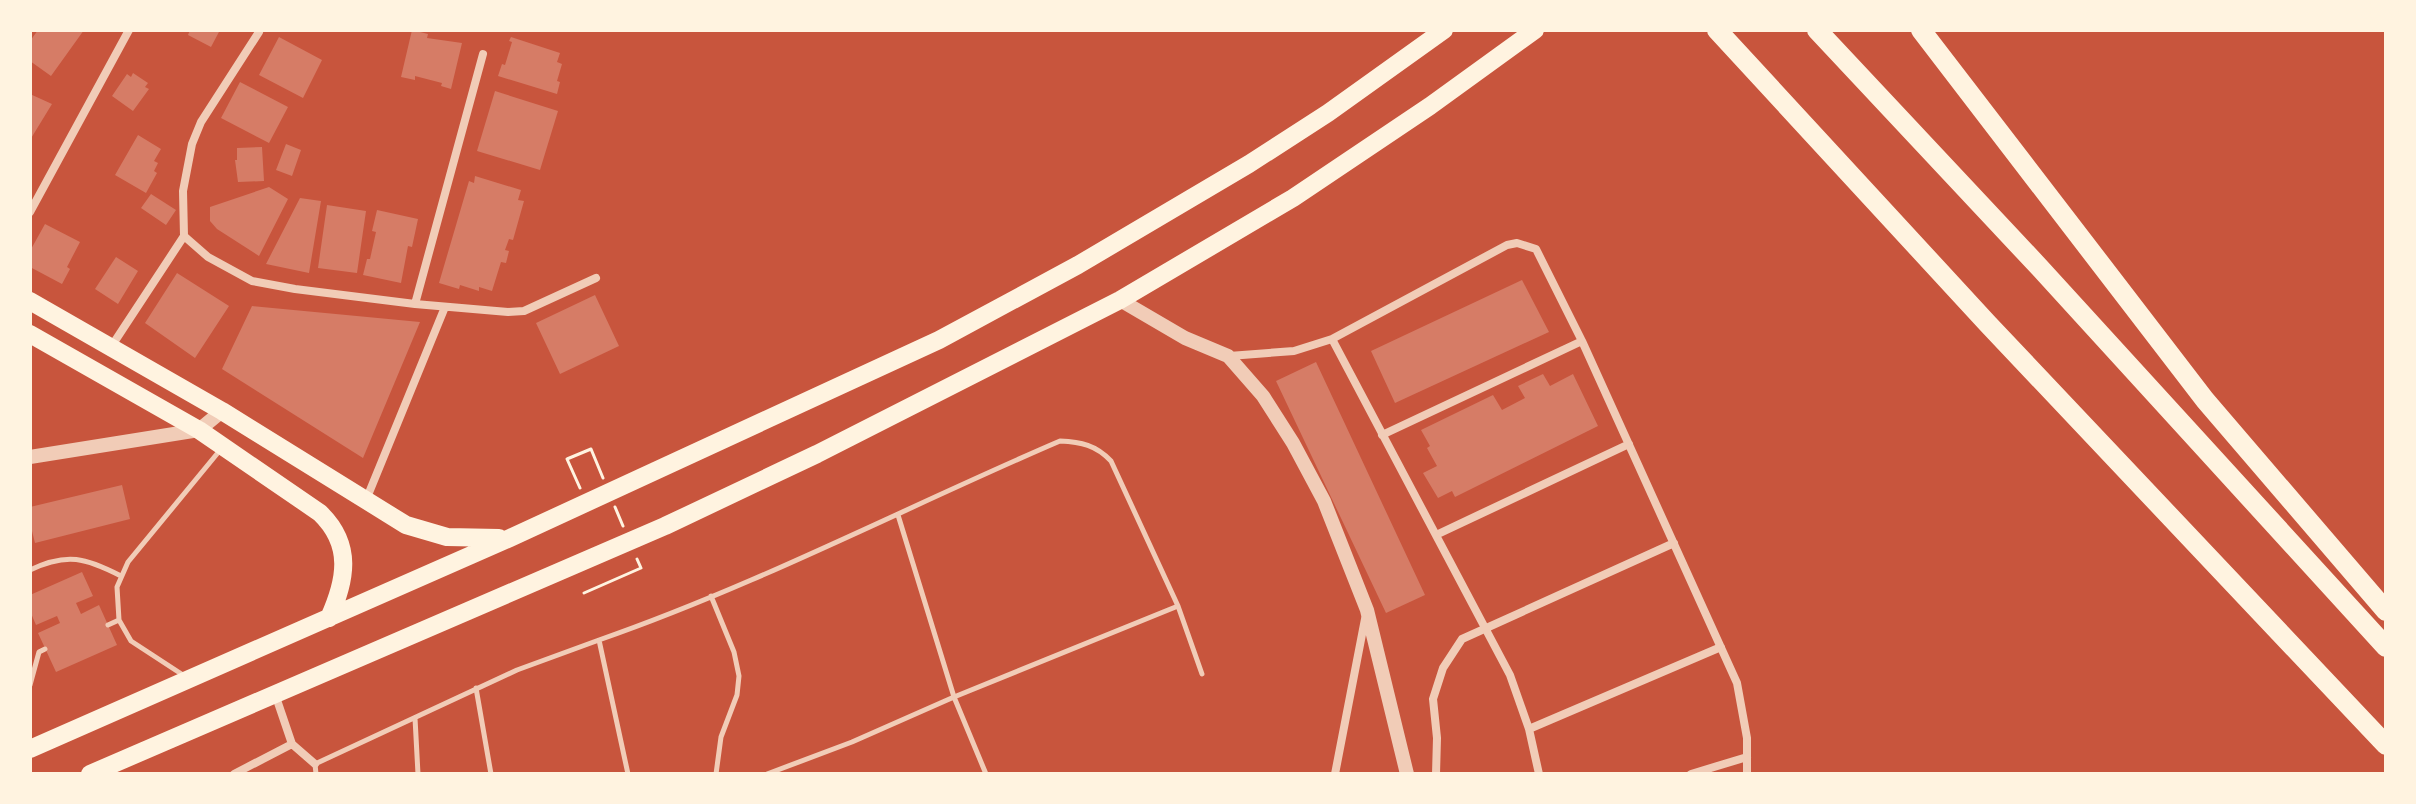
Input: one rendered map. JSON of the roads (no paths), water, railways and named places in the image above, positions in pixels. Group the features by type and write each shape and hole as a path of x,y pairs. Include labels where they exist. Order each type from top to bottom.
{"highway":[{"path":"30,749 510,538 939,340 1078,265 1262,156 1367,87 1444,30"},
{"path":"90,774 665,526 817,454 1120,300 1293,198 1430,106 1535,30"},
{"path":"1717,30 1988,324 2386,745"},
{"path":"1817,30 2040,268 2386,647"},
{"path":"1921,30 2205,400 2386,611"},
{"path":"30,301 222,411 406,525 447,537 510,538"},
{"path":"30,334 199,430 290,491 328,521 340,548 345,576 329,618"},
{"path":"103,774 121,761"}],"street":[{"path":"30,212 129,30"},
{"path":"110,348 184,236 183,191 196,133 259,32"},
{"path":"415,304 483,54"},
{"path":"184,236 208,257 252,281 415,304 524,311 596,278"},
{"path":"1228,356 1294,351 1332,339 1507,245 1517,243 1536,249 1582,341 1721,647 1741,699 1747,738 1747,774"},
{"path":"1120,300 1185,338 1228,356 1263,396 1293,443 1324,501 1367,610 1407,774"},
{"path":"366,501 445,307"},
{"path":"1332,339 1515,686 1539,774"},
{"path":"1382,435 1582,341"},
{"path":"30,457 199,430 222,411"},
{"path":"1436,535 1629,444"},
{"path":"1436,774 1437,738 1433,699 1443,668 1462,639 1674,543"},
{"path":"1335,774 1367,610"},
{"path":"1529,729 1721,647"},
{"path":"275,694 292,744 315,764"},
{"path":"234,774 292,744"},
{"path":"1691,774 1747,757"}],"lane":[{"path":"316,774 315,764 476,688 546,658 652,621 1060,441 1100,449 1111,461 1178,606 1202,674"},
{"path":"187,678 139,647 124,631 116,598 121,576 144,539 224,446"},
{"path":"898,515 954,697 986,774"},
{"path":"30,570 58,559 77,559 95,563 121,576"},
{"path":"711,596 734,652 739,676 737,695 721,737 716,774"},
{"path":"767,774 852,742 1178,606"},
{"path":"108,625 119,620"},
{"path":"599,640 628,774"},
{"path":"30,685 32,668 39,652 45,649"},
{"path":"476,688 491,774"},
{"path":"415,718 418,774"}]}
